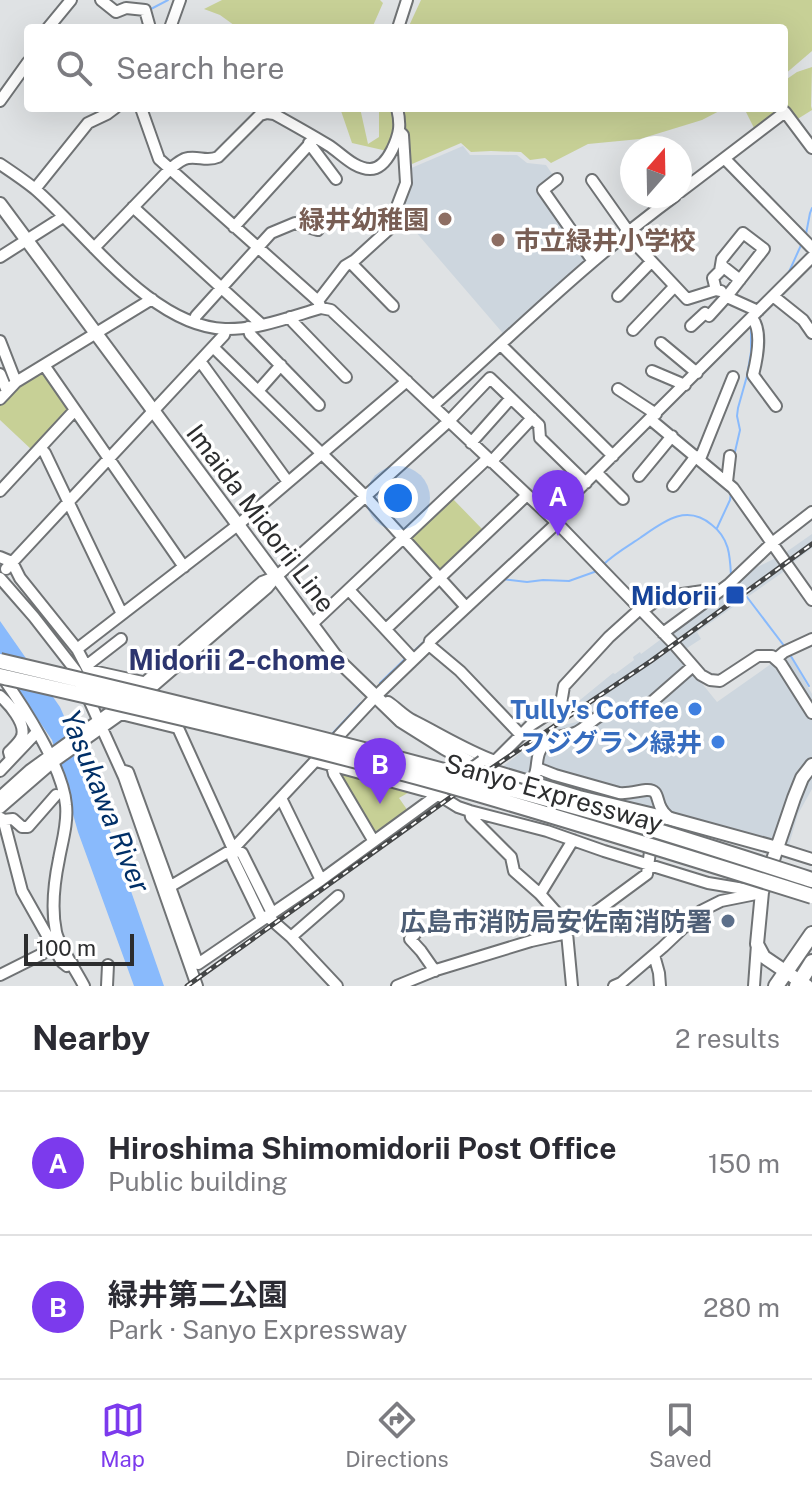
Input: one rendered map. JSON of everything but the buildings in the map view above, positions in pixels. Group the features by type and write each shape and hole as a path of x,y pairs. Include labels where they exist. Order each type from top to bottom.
{"highway":[{"name":"Sanyo Expressway","path":"0,661 456,773 605,815 812,880"},
{"name":"Sanyo Expressway","path":"0,674 445,785 812,896"},
{"path":"696,860 812,903"},
{"path":"776,986 812,934"},
{"path":"805,983 812,962"}],"main road":[{"name":"Imaida Midorii Line","path":"0,204 339,661 401,721 444,748 489,770 579,797 655,814 777,848"},
{"path":"805,983 764,957 757,944 762,892 794,798 802,778 812,765"}],"street":[{"path":"51,24 71,0"},
{"path":"101,0 116,12 126,8 145,10 149,24"},
{"path":"171,24 180,0"},
{"path":"399,24 407,0"},
{"path":"0,101 24,68"},
{"path":"35,189 88,123 110,112"},
{"path":"142,112 159,159 169,170 319,305 331,310 554,520 705,678 720,681 758,656 777,658 812,713"},
{"path":"94,248 169,170 184,159 210,160 218,157 259,112 274,114 312,141 368,169 385,162 391,152 401,125 398,112"},
{"path":"692,184 785,112 812,148"},
{"path":"0,164 35,189 129,282 152,299 194,321 226,329 262,325 319,305 345,266 388,230 406,183 403,135 399,131"},
{"path":"234,227 312,141"},
{"path":"312,141 336,179"},
{"path":"725,159 812,248"},
{"path":"557,179 543,190 592,260"},
{"path":"592,180 627,232 687,299 716,290 755,314 757,353 753,375 776,406"},
{"path":"133,207 262,325"},
{"path":"433,406 592,260 659,208"},
{"path":"0,257 63,217"},
{"path":"194,321 276,230 295,223 318,230"},
{"path":"691,326 705,313 709,316 728,296 764,249 743,233 722,259 720,271 713,278 716,290"},
{"path":"171,886 233,849 375,697 812,257"},
{"path":"618,296 651,262"},
{"path":"351,263 393,306"},
{"path":"721,265 740,280"},
{"path":"633,330 674,287"},
{"path":"773,296 811,330"},
{"path":"4,395 16,382 152,299"},
{"path":"290,317 346,377"},
{"path":"248,327 250,334 319,405"},
{"path":"4,569 154,411 224,335 226,329"},
{"path":"0,341 16,382"},
{"path":"661,343 697,373"},
{"path":"501,345 613,456"},
{"path":"213,347 366,497 466,607"},
{"path":"200,361 288,482"},
{"path":"44,365 184,567"},
{"path":"258,391 281,365"},
{"path":"652,371 685,385"},
{"path":"0,374 4,395"},
{"path":"673,486 698,457 733,377"},
{"path":"0,797 30,770 52,759 98,726 267,588 449,421 490,378 539,425 540,438 586,483"},
{"path":"77,649 239,524 407,381"},
{"path":"618,389 727,482 810,594"},
{"path":"471,443 511,398"},
{"path":"0,491 75,410"},
{"path":"312,624 532,418"},
{"path":"639,476 672,436"},
{"path":"40,448 122,614"},
{"path":"727,482 730,456"},
{"path":"597,473 623,499"},
{"path":"386,629 527,495"},
{"path":"663,633 710,599 812,512"},
{"path":"0,557 18,599 76,671 98,726 121,770 197,986"},
{"path":"4,569 20,578 77,649 88,670 149,685"},
{"path":"349,590 413,659"},
{"path":"375,697 484,759 495,761 520,734 559,707 564,686 609,637 641,610 666,595 703,591 710,599"},
{"path":"88,670 90,663 121,639"},
{"path":"777,658 812,639"},
{"path":"429,645 460,671 520,734"},
{"path":"516,822 530,792 541,747 548,741 576,732 602,714 645,708 693,666"},
{"path":"0,674 37,732 62,782 67,809 53,891 56,935 84,986"},
{"path":"98,726 121,714 149,685"},
{"path":"0,696 22,728 22,737 9,752 11,759"},
{"path":"121,714 178,728 233,849 242,853 267,916 337,986"},
{"path":"0,771 37,732"},
{"path":"1,815 52,759"},
{"path":"121,770 128,772 198,964 321,880 484,759"},
{"path":"316,761 437,794 470,811 516,822 708,883 762,892"},
{"path":"332,766 373,840"},
{"path":"397,986 435,971 569,931 647,874 658,796 655,791 619,793 536,771"},
{"path":"1,815 13,819 22,827 28,827 56,795"},
{"path":"281,798 321,880"},
{"path":"470,811 471,817 511,857 514,871 540,894 569,931 572,986"},
{"path":"1,815 27,903 62,962 67,966 72,963"},
{"path":"540,894 573,840"},
{"path":"777,848 812,859"},
{"path":"614,986 654,955 701,911 721,901 762,892"},
{"path":"291,937 338,896"},
{"path":"415,934 410,939 435,971"},
{"path":"754,986 757,944"},
{"path":"0,975 42,954"},
{"path":"654,955 660,986"},
{"path":"107,986 108,965"}],"shaded area":[{"name":"市立緑井小学校","path":"463,146 470,155 517,155 527,163 546,165 555,178 538,190 586,256 586,262 507,338 409,224 398,222 409,182 409,169"},
{"path":"812,534 812,548 789,568 697,632 701,639 684,650 674,649 717,702 788,652 812,694 812,789 798,814 786,855 492,775 554,727 577,722 569,709 634,660 633,657 668,634 669,629 753,569 782,555"}],"green space":[{"path":"222,0 380,0 383,3 374,24 232,24 204,9"},
{"path":"421,0 812,0 812,51 788,72 788,24 410,24"},
{"path":"812,67 812,110 796,120 788,109 788,78"},
{"path":"341,112 361,112 368,144 379,137 379,112 717,112 702,120 650,136 620,136 620,141 588,144 551,163 545,158 530,160 521,152 471,152 461,143 412,164 409,156 352,143"},
{"path":"746,112 777,112 755,130"},
{"path":"41,372 69,409 68,414 33,451 0,420 0,404 18,386"},
{"path":"452,498 484,531 438,572 409,538"},
{"path":"337,768 413,790 399,798 408,811 374,832 338,775"}],"water":[{"path":"0,621 60,707 93,782 164,986 134,986 78,832 52,740 0,664"}],"waterway":[{"path":"149,10 168,0"},
{"path":"806,234 812,208"},
{"path":"788,274 802,243"},
{"path":"734,456 740,430 738,408 751,352 751,325"},
{"path":"717,528 731,493"},
{"path":"604,564 666,521 684,515 702,519 722,535 729,554 731,575"},
{"path":"502,579 569,581 597,571"},
{"path":"747,597 785,647"},
{"path":"414,651 427,639"},
{"path":"789,653 809,686"},
{"path":"380,683 406,658"},
{"path":"332,734 361,703"},
{"path":"267,805 312,757"},
{"path":"238,857 260,902"}],"railway":[{"path":"187,986 483,774 651,661 812,544"}],"place":[{"name":"緑井幼稚園","path":"445,219"},
{"name":"市立緑井小学校","path":"498,240"},
{"name":"Hiroshima Shimomidorii Post Office","path":"558,536"},
{"name":"Midorii","path":"735,595"},
{"name":"Tully's Coffee","path":"695,709"},
{"name":"フジグラン緑井","path":"718,742"},
{"name":"緑井第二公園","path":"380,804"},
{"name":"広島市消防局安佐南消防署","path":"728,921"}],"district":[{"name":"Midorii 2-chome","path":"237,659"}],"water label":[{"name":"Yasukawa River","path":"106,801"}]}
